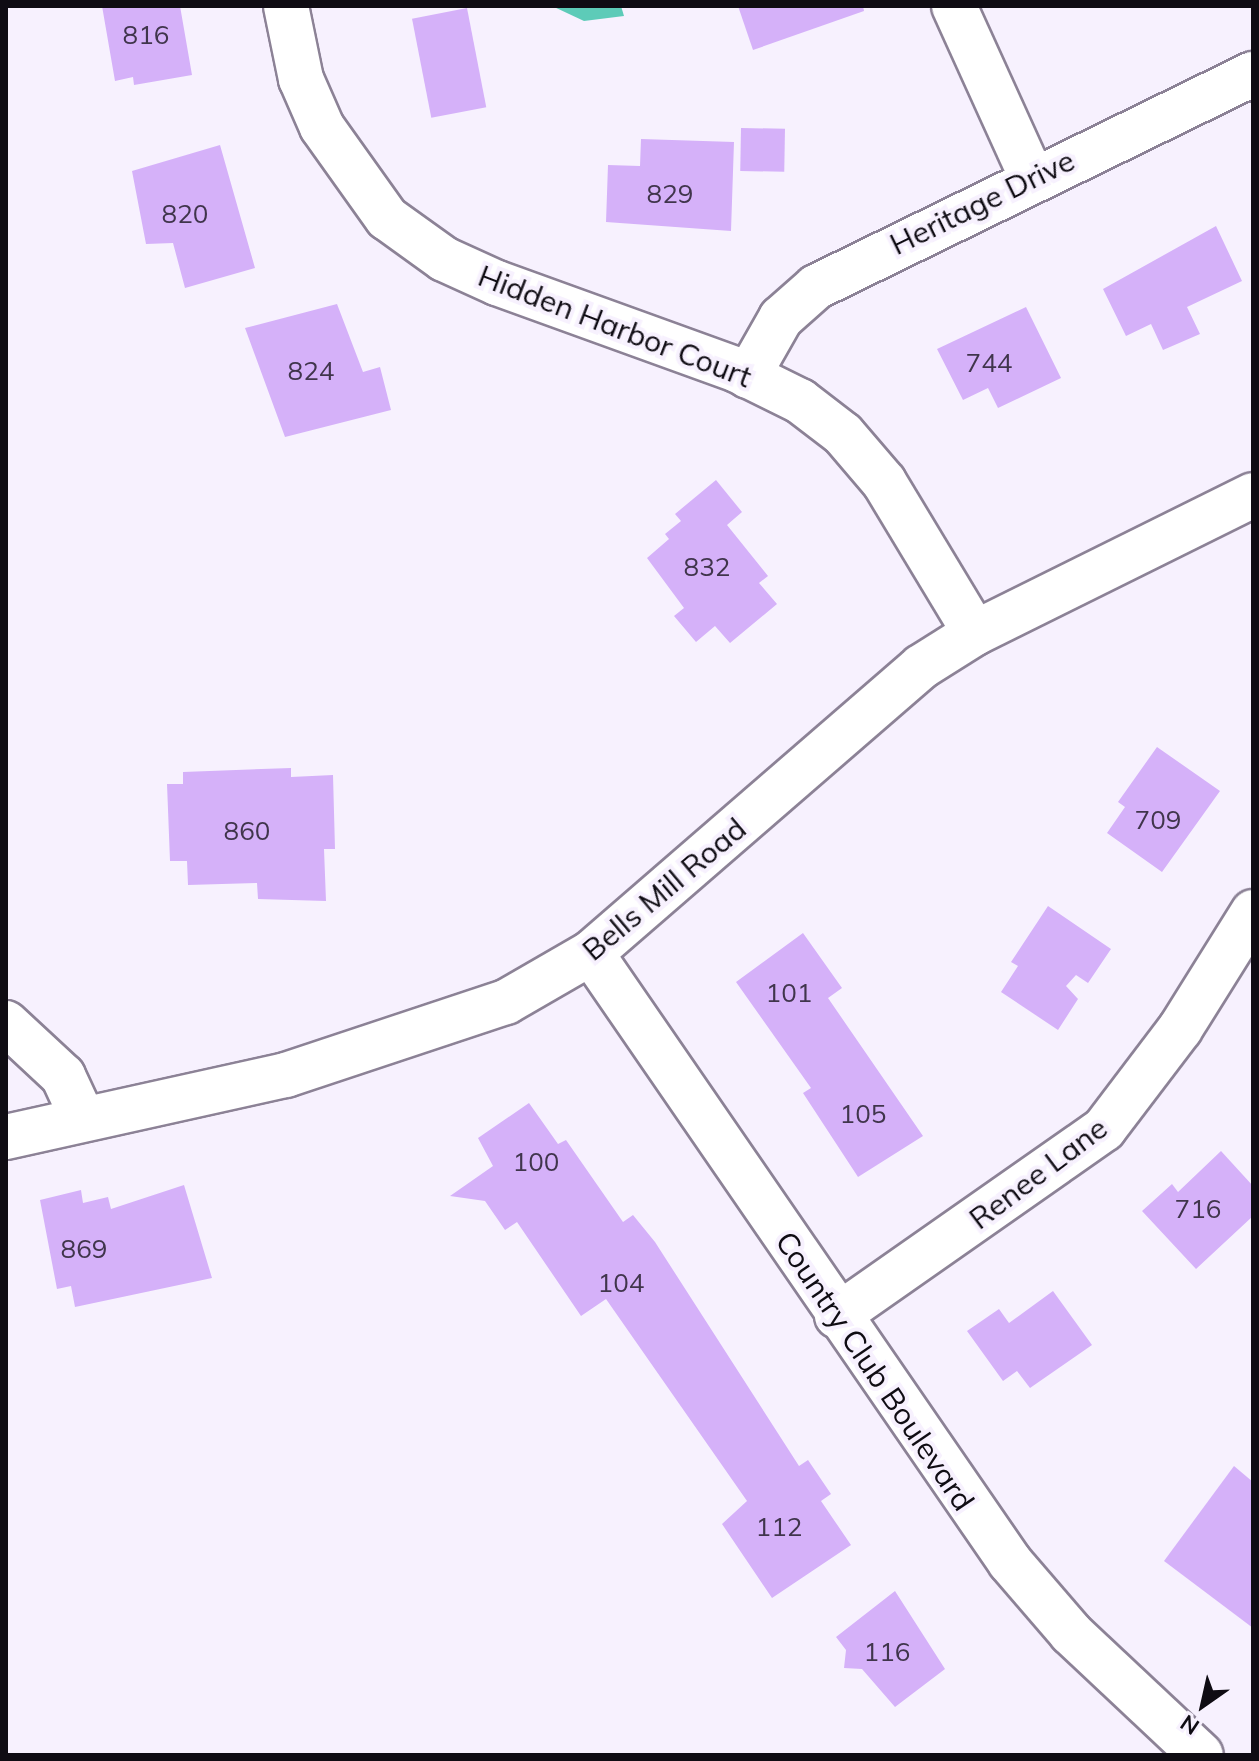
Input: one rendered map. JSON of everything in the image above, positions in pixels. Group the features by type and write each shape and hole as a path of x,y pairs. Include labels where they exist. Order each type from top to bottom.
{"street":[{"name":"Hidden Harbor Court","path":"286,6 301,79 322,127 387,218 444,259 497,283 748,376 800,401 843,434 922,536 975,633"},
{"path":"954,6 1032,178"},
{"name":"Heritage Drive","path":"748,376 781,318 816,287 1032,178 1253,74"},
{"name":"Bells Mill Road","path":"6,1137 286,1075 400,1040 506,1002 591,953 878,702 975,633 1253,495"},
{"name":"Renee Lane","path":"837,1316 1104,1129 1180,1029 1253,912"},
{"name":"Country Club Boulevard","path":"591,953 837,1316 1010,1562 1081,1643 1201,1755"},
{"path":"6,1023 63,1076 83,1119"}],"shaded area":[{"path":"552,6 621,6 624,16 584,21"}],"building":[{"path":"102,6 180,6 192,75 134,85 133,77 115,81"},
{"path":"738,6 863,6 864,11 753,50"},
{"path":"467,8 486,107 431,118 412,19"},
{"path":"741,128 785,129 784,172 740,171"},
{"path":"641,139 734,142 731,231 606,222 608,165 640,166"},
{"path":"220,145 255,268 185,288 173,243 146,244 132,171"},
{"path":"1216,226 1242,281 1187,307 1200,334 1163,350 1151,324 1126,336 1103,289"},
{"path":"337,304 363,372 380,367 391,410 285,437 245,328"},
{"path":"1026,307 1061,378 998,408 988,388 963,400 937,349"},
{"path":"716,480 742,512 727,525 768,576 759,583 777,604 730,643 715,626 696,642 674,616 684,608 647,558 669,539 665,534 681,521 675,514"},
{"path":"1157,747 1220,791 1162,872 1107,833 1125,807 1118,802"},
{"path":"291,768 291,777 333,775 335,849 324,849 326,901 258,899 257,883 188,885 187,861 170,861 167,784 183,784 183,772"},
{"path":"1048,906 1111,949 1088,983 1076,975 1066,986 1078,999 1058,1030 1001,992 1018,966 1011,962"},
{"path":"803,933 842,988 828,998 923,1136 858,1177 803,1093 811,1088 736,982"},
{"path":"529,1103 558,1144 566,1140 623,1222 633,1215 655,1242 799,1466 808,1460 831,1494 821,1501 851,1545 772,1598 722,1524 747,1501 606,1299 581,1316 517,1222 505,1230 485,1201 450,1196 493,1166 478,1138"},
{"path":"1221,1151 1253,1186 1253,1216 1196,1269 1142,1211 1172,1184 1178,1192"},
{"path":"184,1185 212,1278 75,1307 71,1286 57,1289 40,1200 81,1190 83,1203 108,1197 111,1209"},
{"path":"1053,1291 1092,1345 1030,1388 1017,1371 1003,1381 967,1331 999,1309 1009,1323"},
{"path":"1234,1466 1253,1482 1253,1628 1164,1561"},
{"path":"895,1591 945,1669 895,1707 862,1669 844,1668 846,1650 836,1637"}]}
